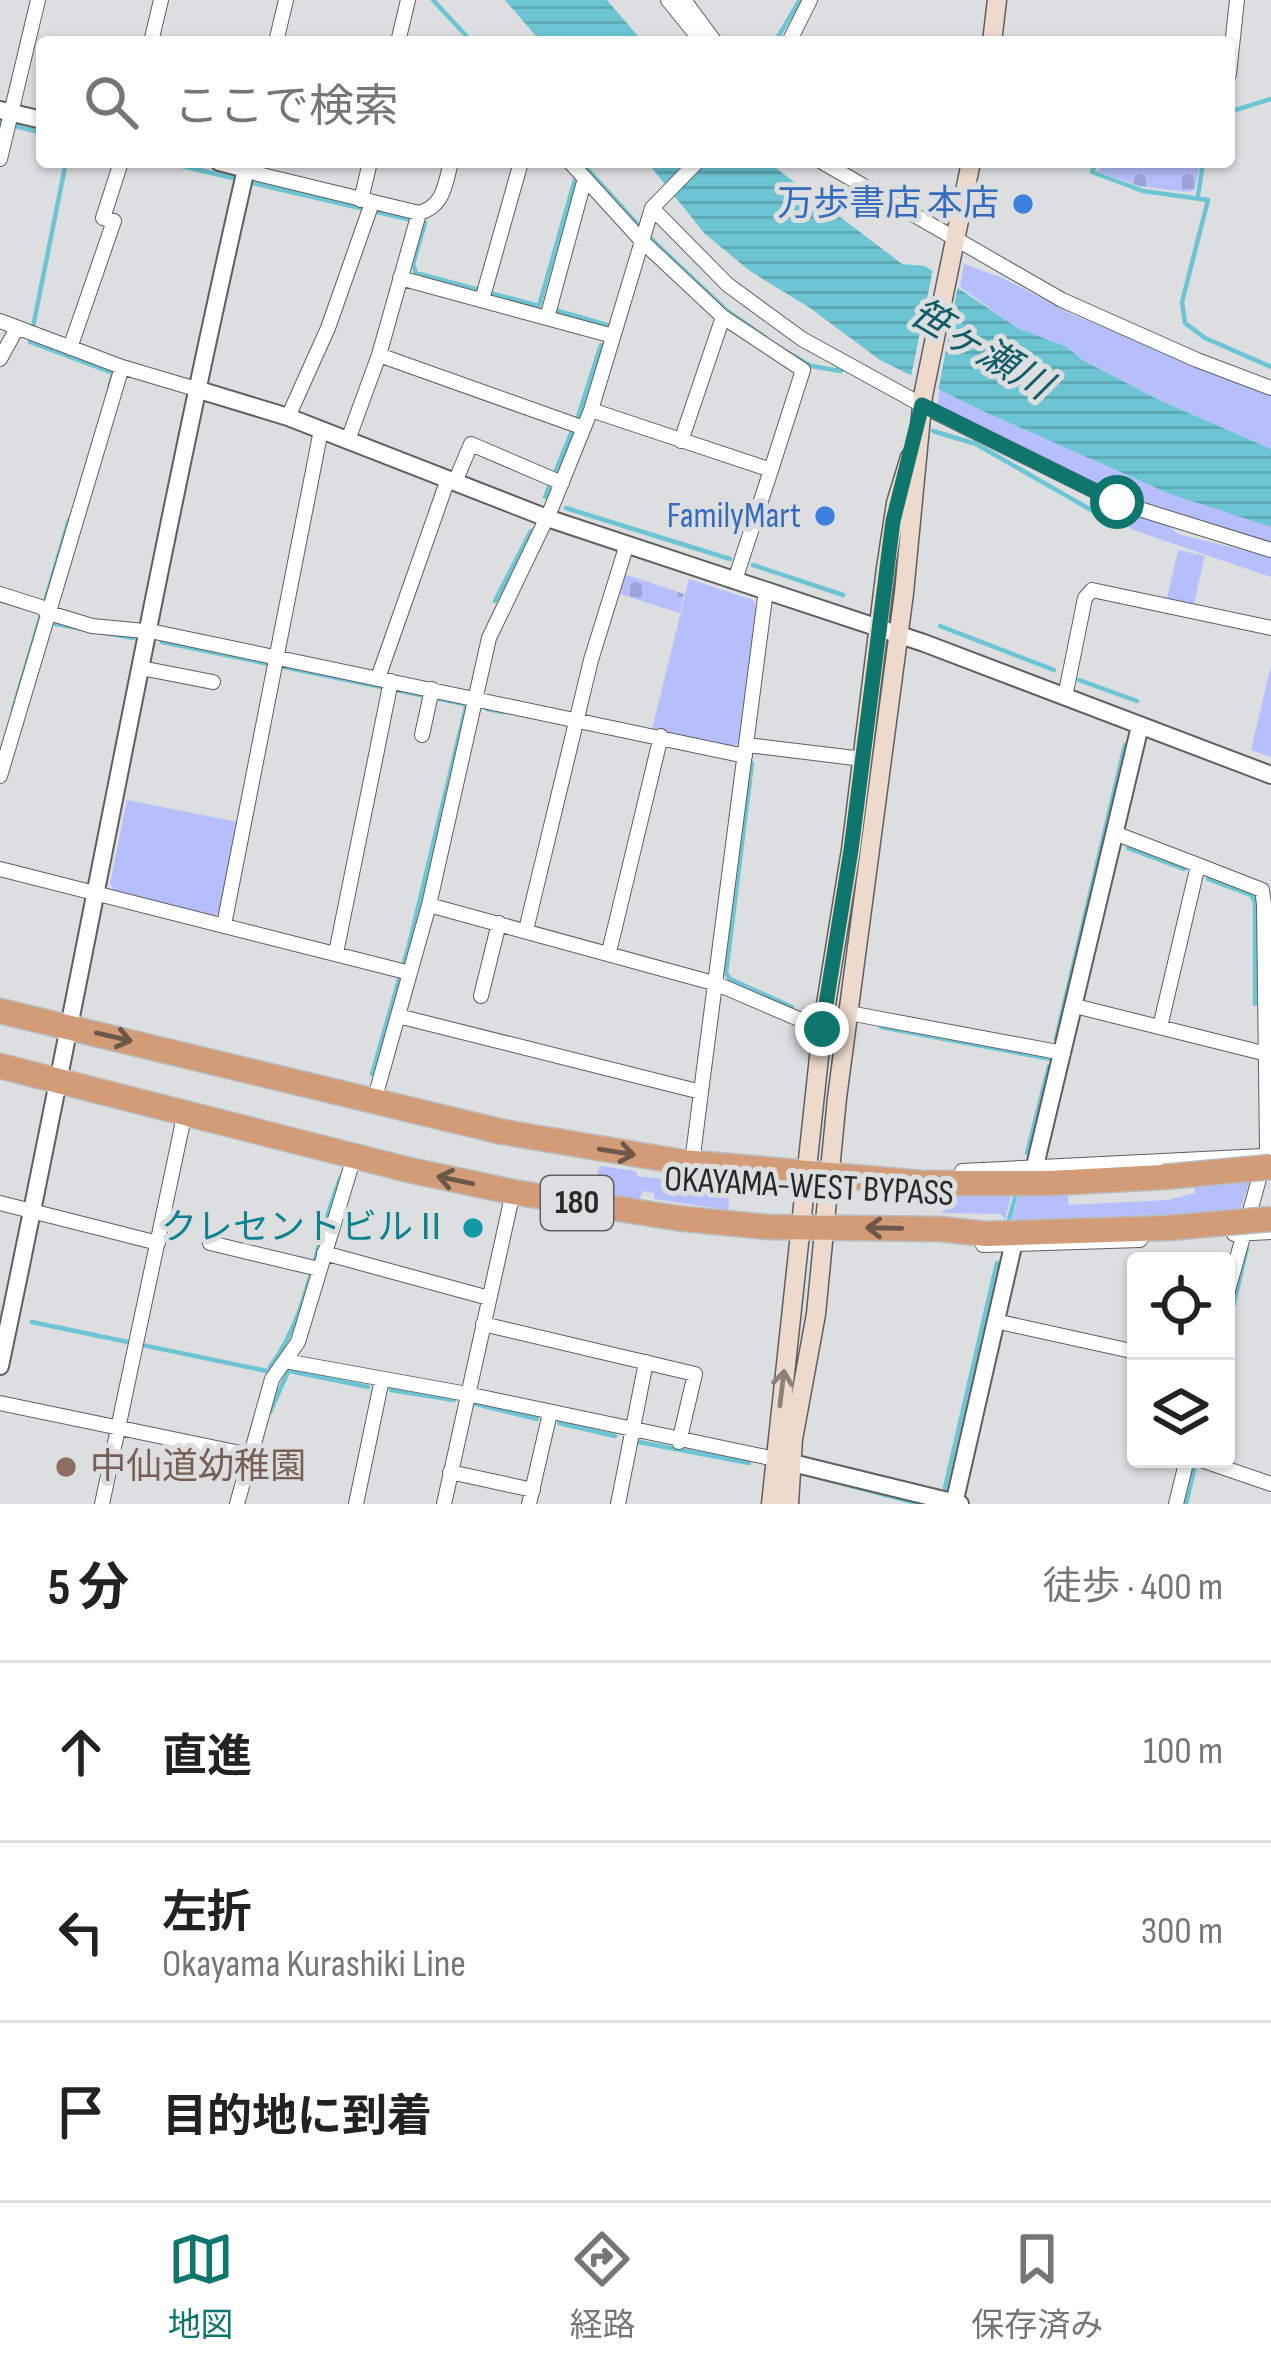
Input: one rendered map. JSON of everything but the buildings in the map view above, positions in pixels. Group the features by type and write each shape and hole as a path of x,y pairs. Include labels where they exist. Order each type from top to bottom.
{"highway":[{"name":"OKAYAMA-WEST BYPASS","path":"0,1010 558,1143 692,1163 922,1183 1050,1183 1163,1177 1269,1160"},
{"name":"OKAYAMA-WEST BYPASS","path":"0,1066 513,1192 676,1218 1026,1235 1271,1220"}],"main road":[{"path":"993,36 997,0"},
{"path":"817,1176 849,1013 889,631 923,400 969,168"},
{"path":"771,1504 793,1439 812,1345 812,1227 822,1029 863,759 889,631"},
{"path":"783,1460 789,1504"}],"street":[{"path":"0,159 38,0"},
{"path":"152,36 160,0"},
{"path":"277,36 286,0"},
{"path":"399,36 407,0"},
{"path":"668,0 697,36"},
{"path":"684,0 711,36"},
{"path":"792,36 810,0"},
{"path":"1233,36 1237,0"},
{"path":"70,348 114,221 104,218 119,168"},
{"path":"288,417 334,313 368,207 370,168"},
{"path":"347,440 379,356 418,219 441,198 449,168"},
{"path":"483,294 519,168"},
{"path":"374,1101 398,1016 405,971 429,905 489,638 547,518 556,480 578,426 591,410 654,205 691,168"},
{"path":"836,168 1062,300 1271,388"},
{"path":"547,317 577,170"},
{"path":"577,170 723,317 803,370 735,580"},
{"path":"0,1366 61,1081 196,389 245,173 418,219"},
{"path":"654,205 728,285 802,339 1117,502 1271,550"},
{"path":"400,278 483,294 613,336"},
{"path":"682,441 723,317"},
{"path":"0,322 122,368 288,417 547,518 889,631 1271,775"},
{"path":"0,359 26,332"},
{"path":"379,356 578,426"},
{"path":"0,776 44,613 122,368"},
{"path":"591,410 771,470"},
{"path":"224,925 321,430"},
{"path":"336,953 387,684 452,480 471,444 556,480"},
{"path":"526,930 591,660 627,544"},
{"path":"692,1163 766,590"},
{"path":"1065,697 1085,598 1092,590 1271,628"},
{"path":"0,594 92,626 148,631 431,694 746,750 863,759"},
{"path":"141,668 213,682"},
{"path":"422,735 431,694"},
{"path":"1034,1170 1140,726"},
{"path":"609,952 661,736"},
{"path":"1117,834 1262,890 1269,1015 1269,1160 1235,1260"},
{"path":"1160,1027 1198,865"},
{"path":"0,869 405,971"},
{"path":"429,905 717,984 822,1029"},
{"path":"482,996 500,923"},
{"path":"1075,1006 1267,1054"},
{"path":"849,1013 1064,1053"},
{"path":"398,1016 701,1092"},
{"path":"102,1504 185,1112"},
{"path":"237,1504 280,1368 298,1342 316,1264 354,1156"},
{"path":"922,1183 959,1171 1269,1160"},
{"path":"444,1504 513,1192"},
{"path":"0,1203 158,1244"},
{"path":"940,1229 974,1244 1013,1246 1271,1232"},
{"path":"210,1243 489,1298"},
{"path":"280,1368 466,1394 783,1460 956,1503 1013,1246"},
{"path":"995,1321 1127,1350"},
{"path":"483,1324 695,1374 679,1442"},
{"path":"618,1504 646,1362"},
{"path":"356,1504 382,1379"},
{"path":"0,1403 250,1455"},
{"path":"450,1472 531,1497 550,1413"},
{"path":"1176,1504 1185,1468"},
{"path":"1224,1468 1271,1484"}],"green space":[{"path":"1100,168 1199,168 1195,190 1187,192 1139,186 1099,172"},
{"path":"964,264 1003,278 1073,315 1271,394 1271,449 1157,399 1065,346 1019,329 960,287"},
{"path":"940,387 987,413 1170,494 1271,527 1271,545 1119,498 937,406"},
{"path":"1126,512 1178,534 1271,557 1271,577 1133,530 1122,522"},
{"path":"1178,550 1205,556 1194,604 1167,598"},
{"path":"624,574 684,594 680,613 617,593"},
{"path":"689,579 753,600 757,610 741,742 733,746 652,729"},
{"path":"1271,665 1271,757 1251,750"},
{"path":"127,800 238,822 219,913 213,917 115,893 110,884"},
{"path":"1256,1162 1234,1228 1011,1223 1019,1193 1067,1189 1069,1205 1168,1200 1195,1193 1195,1188 1167,1184"},
{"path":"600,1166 636,1171 637,1176 731,1184 728,1210 654,1199 654,1193 643,1191 639,1200 570,1192 574,1176 597,1175"},
{"path":"945,1192 1012,1192 1005,1220 1001,1214 943,1213"}],"water":[{"path":"505,0 607,0 638,36 536,36"},
{"name":"笹ヶ瀬川","path":"652,168 776,168 902,264 925,266 1019,329 1065,346 1157,399 1271,449 1271,527 1170,494 880,360 750,271 705,234"}],"pier":[{"path":"934,264 959,280 938,392 910,381"}],"waterway":[{"path":"433,0 466,36"},
{"path":"779,36 800,0"},
{"path":"1235,110 1271,99"},
{"path":"0,122 36,131"},
{"path":"65,168 30,342 113,373 109,388"},
{"path":"190,168 237,179"},
{"path":"248,182 425,223 413,264 416,273 539,306 578,168"},
{"path":"586,168 640,227"},
{"path":"1094,168 1092,172 1143,191 1208,200 1182,302 1185,323 1205,338 1271,367"},
{"path":"1198,196 1202,168"},
{"path":"648,236 726,310 766,338"},
{"path":"558,311 607,325"},
{"path":"577,420 601,345"},
{"path":"785,351 811,366 841,371"},
{"path":"545,497 572,431"},
{"path":"933,431 976,444 1100,515"},
{"path":"566,508 730,559"},
{"path":"13,710 69,520"},
{"path":"495,601 531,531"},
{"path":"753,565 843,595"},
{"path":"51,623 133,638"},
{"path":"940,626 1054,670"},
{"path":"162,642 464,704"},
{"path":"1079,680 1137,701"},
{"path":"372,1074 409,945 466,707"},
{"path":"487,709 503,712"},
{"path":"1056,1039 1125,745"},
{"path":"752,763 726,973 792,1007"},
{"path":"1128,848 1184,869"},
{"path":"1208,879 1251,895 1255,902 1255,1004"},
{"path":"881,1027 1051,1059"},
{"path":"1027,1153 1049,1066"},
{"path":"270,1367 303,1300 341,1177"},
{"path":"1008,1223 1016,1194"},
{"path":"1235,1298 1247,1248"},
{"path":"945,1488 997,1263"},
{"path":"32,1322 368,1387"},
{"path":"270,1412 287,1374"},
{"path":"391,1390 454,1400"},
{"path":"476,1404 537,1419"},
{"path":"559,1423 615,1436"},
{"path":"639,1442 749,1463"},
{"path":"1186,1504 1194,1470"},
{"path":"821,1478 920,1504"}],"place":[{"name":"万歩書店 本店","path":"1023,204"},
{"name":"FamilyMart","path":"825,516"},
{"name":"クレセントビルⅡ","path":"473,1228"},
{"name":"中仙道幼稚園","path":"66,1467"}],"route":[{"path":"822,1029 851,850 893,521 922,405 1117,502"}]}
